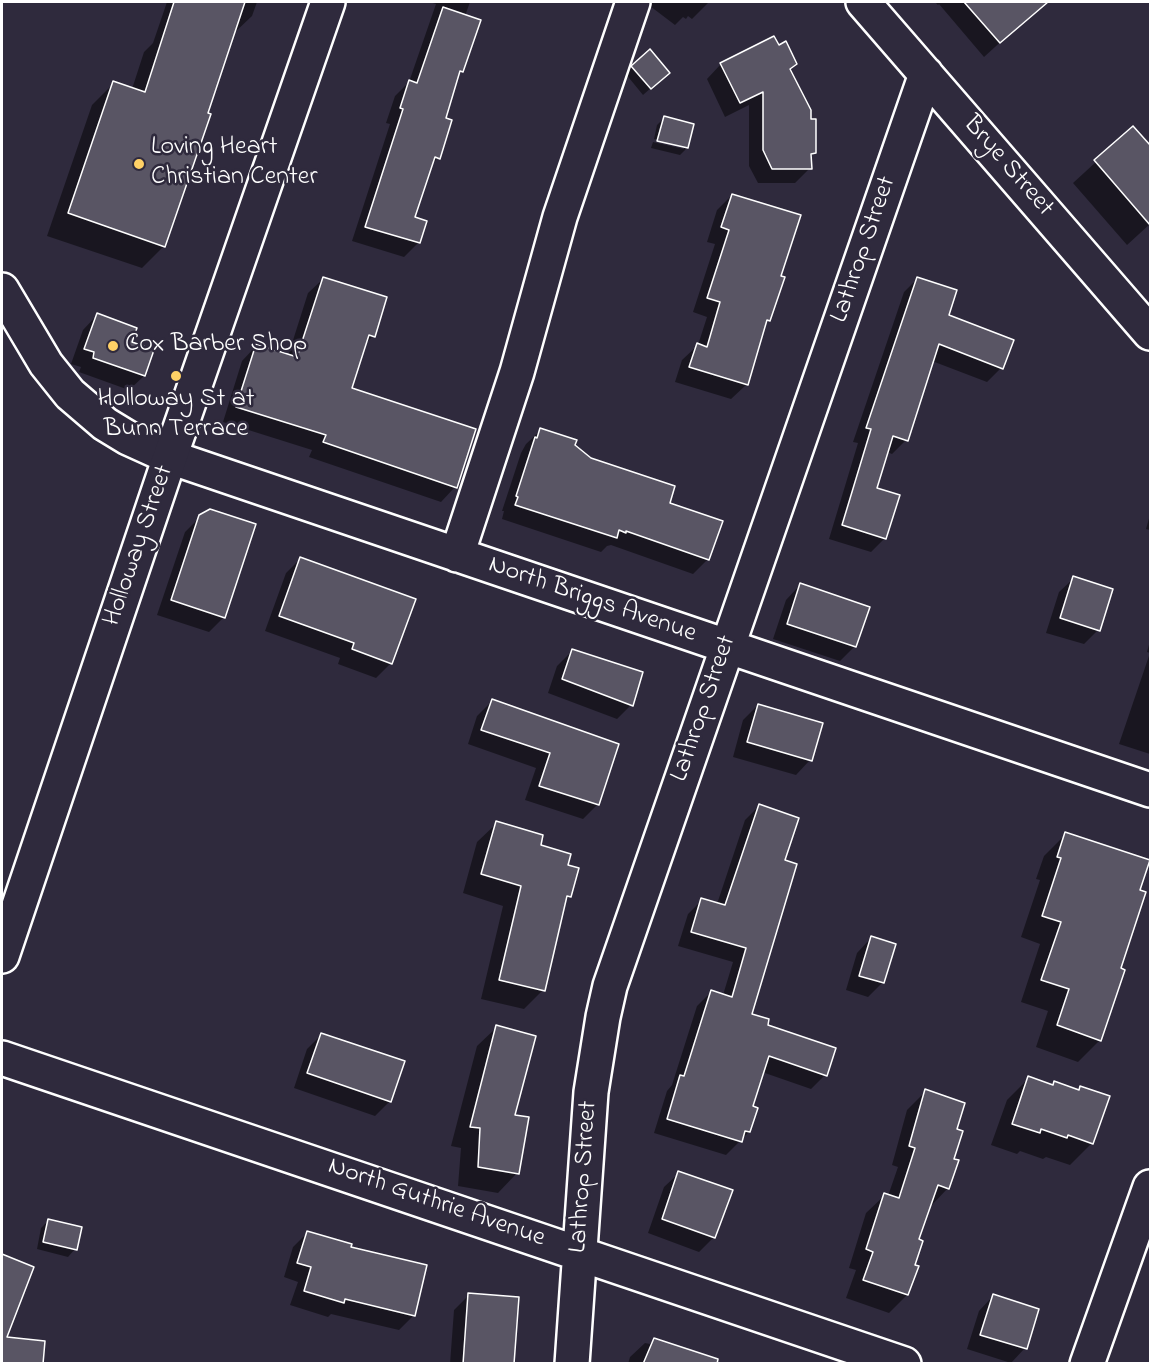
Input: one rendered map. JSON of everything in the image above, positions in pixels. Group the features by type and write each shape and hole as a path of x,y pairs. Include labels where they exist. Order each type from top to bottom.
{"street":[{"name":"Holloway Street","path":"2,956 170,457 328,2"},
{"path":"457,555 517,372 560,217 633,2"},
{"name":"Brye Street","path":"863,2 1150,333"},
{"name":"Lathrop Street","path":"572,1364 591,1092 610,986 926,74"},
{"name":"North Briggs Avenue","path":"2,290 46,364 70,394 105,424 128,438 170,457 1150,790"},
{"name":"North Guthrie Avenue","path":"2,1058 904,1364"},
{"path":"1087,1364 1150,1187"}],"building":[{"name":"Loving Heart Christian Center","path":"174,2 245,2 208,113 211,114 165,247 68,213 113,81 145,92"},
{"path":"964,2 1048,2 1000,43"},
{"path":"443,7 481,20 463,72 460,71 446,118 452,120 440,159 435,157 415,217 427,221 420,243 365,227 403,109 400,108 409,80 417,83"},
{"path":"774,36 779,45 786,41 797,64 790,69 811,110 811,119 816,119 816,153 811,154 812,169 772,169 763,150 763,92 740,103 720,63"},
{"path":"650,49 670,73 651,89 631,66"},
{"path":"664,116 694,124 688,148 657,141"},
{"path":"1133,126 1150,145 1150,225 1094,160"},
{"path":"732,194 801,215 781,276 785,277 770,321 767,320 748,385 689,367 697,343 707,347 720,302 707,298 729,230 721,227"},
{"path":"323,277 387,297 375,337 369,335 352,388 476,429 457,488 323,442 326,435 236,407 256,344 297,357"},
{"path":"917,277 957,290 949,315 1014,340 1003,369 939,344 908,441 893,436 877,488 900,495 886,539 842,525 871,429 866,428"},
{"name":"Cox Barber Shop","path":"97,313 137,328 132,342 154,350 145,376 93,358 94,352 84,349"},
{"path":"540,428 577,440 575,445 591,458 675,486 670,503 723,521 709,560 626,531 626,533 619,530 617,538 515,505 535,437 537,438"},
{"path":"210,509 256,524 225,618 171,600 199,515"},
{"path":"300,557 416,599 392,664 352,649 354,643 279,616"},
{"path":"1073,576 1113,589 1100,631 1060,618"},
{"path":"800,583 870,607 856,647 787,624"},
{"path":"572,649 643,672 633,706 562,679"},
{"path":"492,699 619,744 599,805 539,786 550,753 481,730"},
{"path":"758,704 823,723 812,761 747,742"},
{"path":"759,804 799,818 785,860 797,864 752,1014 769,1019 768,1025 836,1048 827,1076 769,1056 753,1106 758,1108 750,1132 745,1131 742,1142 667,1119 680,1075 684,1076 711,990 732,997 746,948 691,932 701,898 725,905"},
{"path":"496,821 543,835 541,845 571,854 568,865 579,868 571,897 567,896 545,991 499,980 521,886 481,874"},
{"path":"1065,832 1150,860 1140,890 1146,892 1121,968 1125,970 1101,1041 1057,1025 1069,989 1041,980 1061,922 1042,916 1061,858 1057,857"},
{"path":"871,936 896,944 884,983 859,976"},
{"path":"496,1025 536,1036 515,1115 529,1117 519,1174 478,1167 480,1128 470,1127"},
{"path":"321,1033 405,1061 391,1102 307,1073"},
{"path":"1028,1076 1053,1085 1054,1081 1079,1090 1080,1086 1110,1096 1093,1144 1068,1135 1067,1138 1041,1129 1040,1133 1012,1124"},
{"path":"925,1089 965,1103 957,1129 963,1131 954,1159 959,1160 949,1189 938,1185 919,1239 923,1241 915,1265 919,1266 908,1295 863,1280 873,1252 866,1249 884,1193 899,1198 915,1148 909,1146"},
{"path":"678,1171 733,1190 715,1238 662,1219"},
{"path":"48,1219 82,1227 77,1250 43,1242"},
{"path":"307,1231 352,1244 351,1247 427,1265 415,1316 345,1299 344,1303 304,1291 311,1267 297,1263"},
{"path":"2,1254 34,1267 7,1337 45,1341 43,1364 2,1364"},
{"path":"468,1293 519,1297 514,1364 463,1364"},
{"path":"993,1294 1039,1309 1027,1349 980,1335"},
{"path":"654,1338 718,1359 717,1364 643,1364"}],"place":[{"name":"Loving Heart Christian Center","path":"139,164"},
{"name":"Cox Barber Shop","path":"113,346"},
{"name":"Holloway St at Bunn Terrace","path":"176,376"}]}
